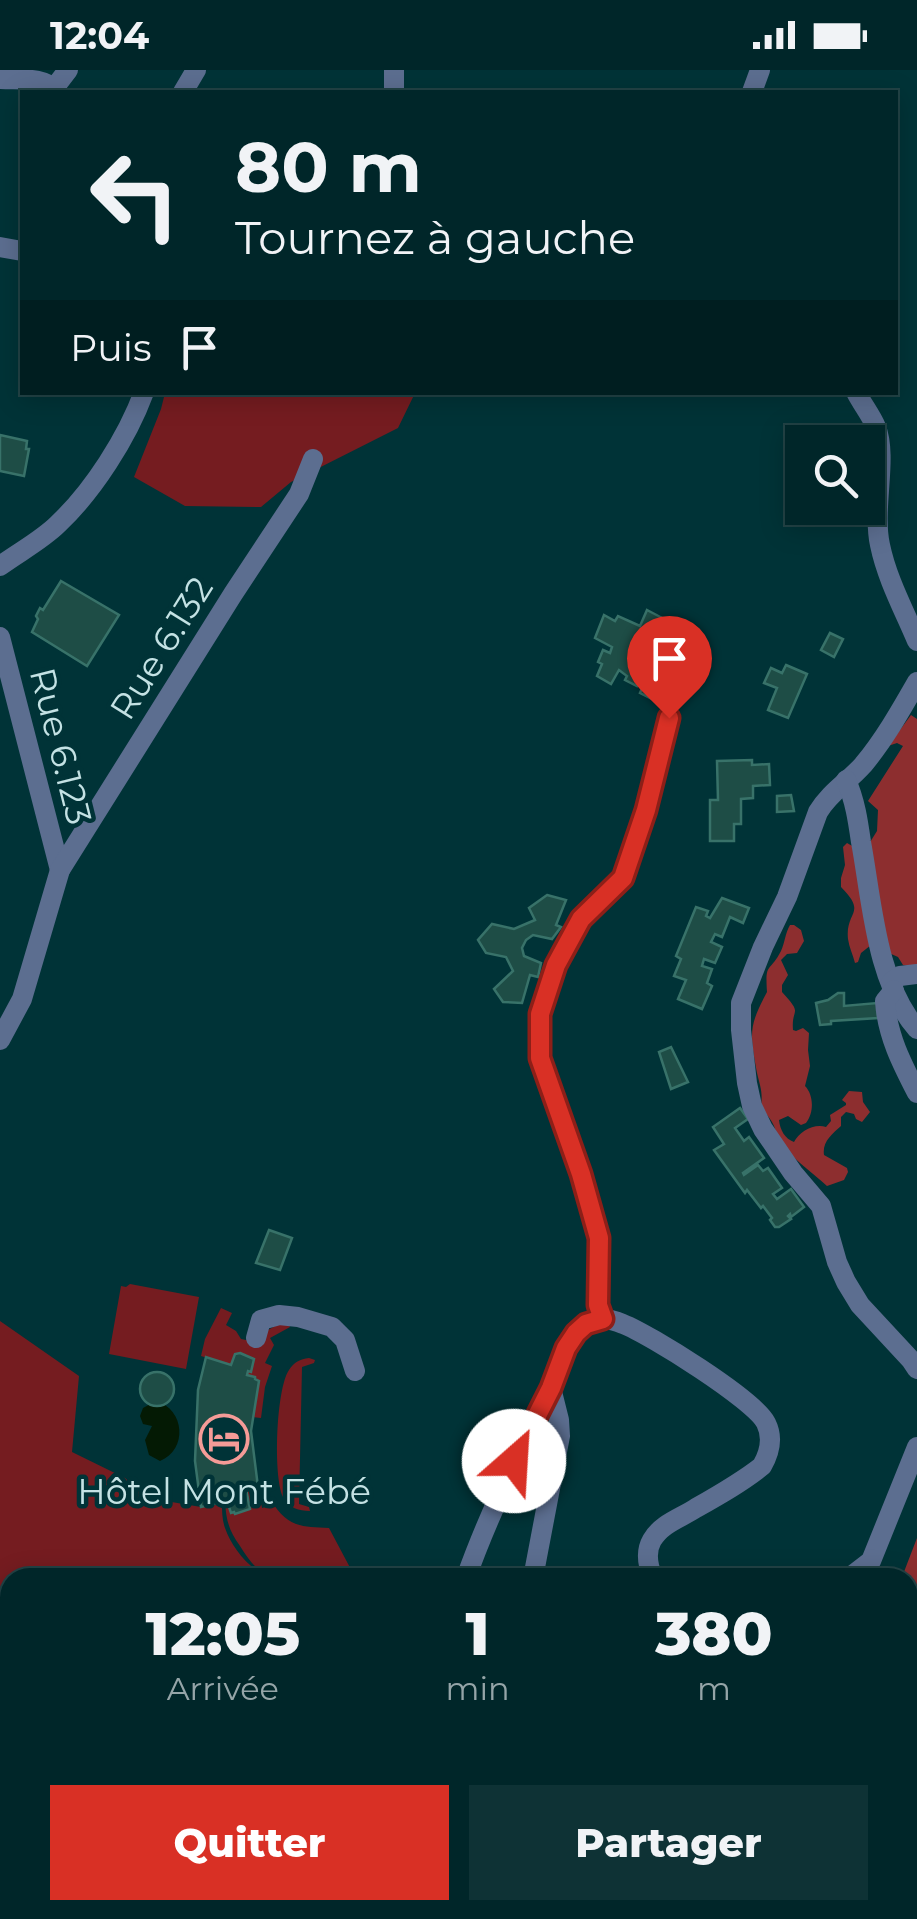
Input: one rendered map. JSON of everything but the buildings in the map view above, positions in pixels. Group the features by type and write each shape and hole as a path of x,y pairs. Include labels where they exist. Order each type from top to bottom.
{"street":[{"path":"0,79 60,83"},
{"path":"0,566 57,526 98,477 143,395"},
{"path":"858,395 876,429 880,450 876,511 880,543 888,573 917,642"},
{"name":"Rue 6.132","path":"60,870 299,494 314,459"},
{"name":"Rue 6.123","path":"0,637 60,870"},
{"path":"917,682 875,749 818,812 742,1003 743,1051 752,1106 777,1151 821,1206 846,1282 860,1304 917,1369"},
{"path":"603,1319 598,1305 599,1238 540,1058 540,1014 556,965 581,919 623,878 646,810 669,718"},
{"path":"846,780 857,816 882,954 892,986 917,1029"},
{"path":"0,1040 22,1000 60,870"},
{"path":"917,974 900,976 885,1001 897,1054 917,1094"},
{"path":"256,1338 260,1320 279,1314 332,1327 345,1340 355,1371"},
{"path":"470,1568 566,1348 586,1324 603,1319 636,1330 703,1371 761,1414 770,1432 768,1456 762,1466 656,1534 650,1543 650,1568"},
{"path":"535,1568 560,1436 551,1388"},
{"path":"868,1568 917,1447"}],"shaded area":[{"path":"164,395 414,395 398,428 291,482 261,507 185,506 134,477"},
{"path":"911,715 917,719 917,967 903,965 898,957 871,945 855,963 848,939 854,908 841,887 843,847 847,843 867,847 877,831 878,810 868,801 903,746 888,746"},
{"path":"790,925 801,930 804,941 797,953 787,954 781,960 788,975 782,992 795,1009 793,1030 803,1028 809,1033 810,1066 805,1086 812,1104 806,1123 801,1125 788,1116 779,1120 782,1131 794,1142 807,1129 826,1127 830,1115 846,1105 842,1100 849,1091 862,1092 870,1112 862,1122 846,1112 841,1117 841,1126 826,1142 824,1155 848,1172 844,1180 827,1186 783,1145 761,1106 752,1031 767,992 767,971 781,951"},
{"path":"130,1284 199,1297 186,1369 109,1354 121,1286"},
{"path":"221,1308 232,1313 226,1325 241,1339 261,1343 268,1330 286,1320 290,1327 270,1338 274,1345 265,1363 272,1366 261,1418 253,1417 259,1381 247,1375 254,1359 235,1354 231,1365 201,1356"},
{"path":"0,1321 79,1376 72,1452 125,1478 148,1498 201,1507 222,1502 224,1525 232,1543 255,1568 0,1568"},
{"path":"309,1358 314,1363 302,1367 299,1504 310,1511 295,1508 283,1497 277,1453 285,1380 293,1365"},
{"path":"156,1401 173,1412 179,1430 175,1448 160,1461 149,1455 145,1440 152,1426 143,1424 140,1416 143,1408"},
{"path":"246,1489 252,1503 261,1502 262,1508 274,1505 285,1518 297,1524 329,1528 350,1568 257,1568 233,1535 225,1501 231,1513 250,1508"},
{"path":"917,1538 917,1568 905,1568"}],"place":[{"name":"Hôtel Mont Fébé","path":"224,1439"}],"route":[{"path":"514,1461 551,1388 566,1348 586,1324 603,1319 598,1305 599,1238 540,1058 540,1014 556,965 581,919 623,878 646,810 669,718"}]}
